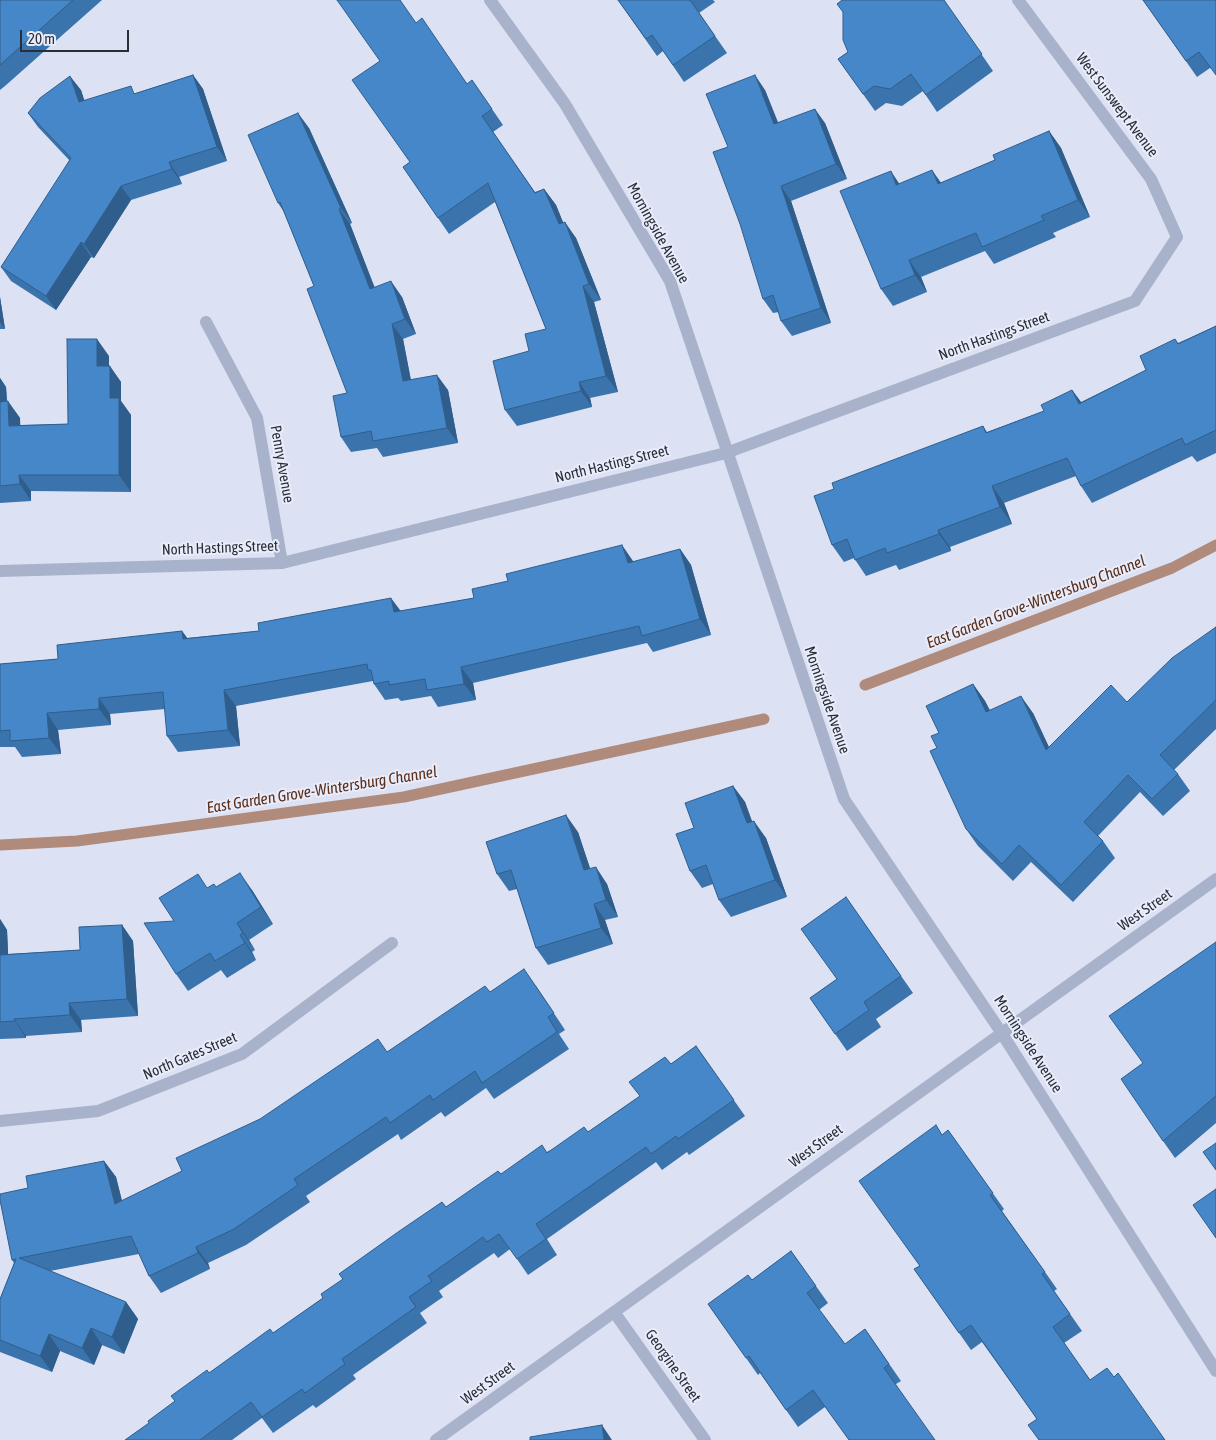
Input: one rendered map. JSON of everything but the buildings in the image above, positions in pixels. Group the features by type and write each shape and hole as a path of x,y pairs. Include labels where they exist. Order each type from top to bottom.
{"street":[{"name":"Morningside Avenue","path":"490,0 565,104 670,282 844,799 1001,1032 1216,1371"},
{"name":"West Sunswept Avenue","path":"1018,0 1151,179 1177,237"},
{"name":"North Hastings Street","path":"0,571 282,563 726,453 1135,301 1177,237"},
{"name":"Penny Avenue","path":"206,322 258,418 282,563"},
{"name":"West Street","path":"436,1440 1216,879"},
{"name":"North Gates Street","path":"0,1121 98,1111 242,1054 392,943"},
{"name":"Georgine Street","path":"614,1312 705,1440"}],"waterway":[{"name":"East Garden Grove-Wintersburg Channel","path":"865,685 1172,568 1216,545"},
{"name":"East Garden Grove-Wintersburg Channel","path":"0,845 77,841 404,797 764,719"}]}
